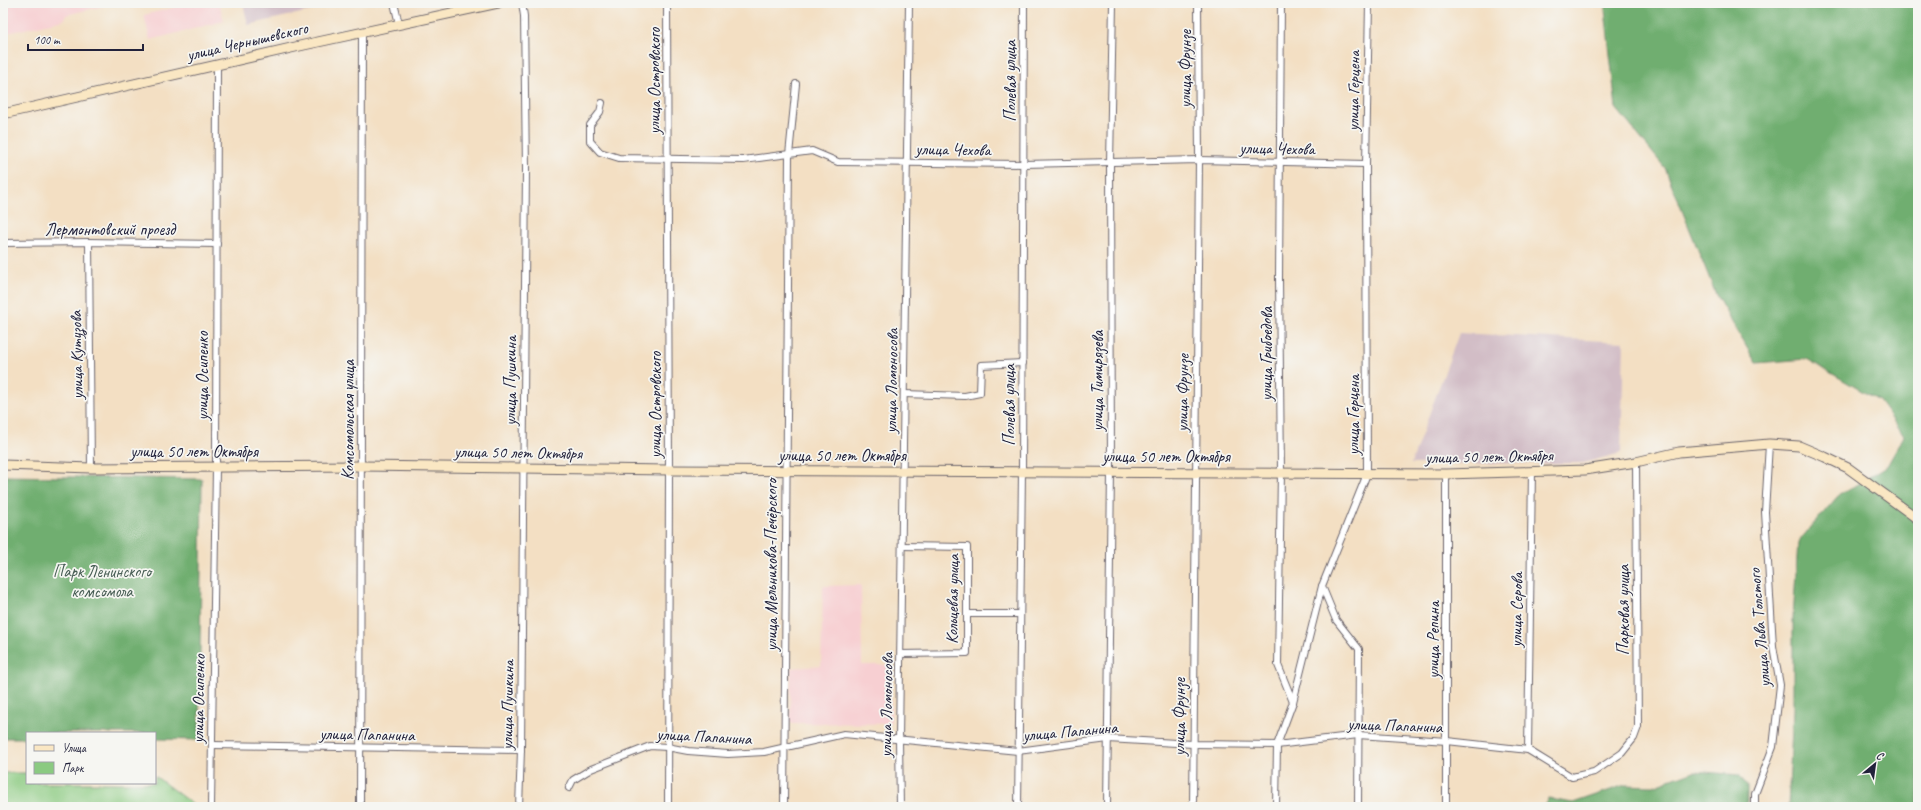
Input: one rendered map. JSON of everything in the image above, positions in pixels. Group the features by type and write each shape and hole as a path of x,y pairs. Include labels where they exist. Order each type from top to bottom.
{"street":[{"path":"394,3 399,24"},
{"name":"улица Чернышевского","path":"3,114 217,64 498,3"},
{"name":"улица Пушкина","path":"519,807 521,750 526,169 524,16 522,3"},
{"name":"улица Островского","path":"667,3 669,470 668,807"},
{"name":"улица Ломоносова","path":"900,807 899,740 909,3"},
{"name":"Полевая улица","path":"1018,807 1023,363 1024,3"},
{"name":"улица Тимирязева","path":"1107,807 1111,471 1110,163 1113,3"},
{"name":"улица Фрунзе","path":"1192,807 1199,160 1198,3"},
{"name":"улица Грибоедова","path":"1281,3 1279,278 1281,472 1278,665 1293,702"},
{"name":"улица Герцена","path":"1277,745 1293,702 1322,586 1367,474 1366,164 1369,3"},
{"name":"Комсомольская улица","path":"360,807 362,32"},
{"name":"улица Осипенко","path":"211,807 216,467 217,64"},
{"name":"улица Мельникова-Печёрского","path":"784,807 789,155 796,84"},
{"name":"улица Чехова","path":"602,103 600,112 590,125 590,141 600,152 619,158 743,160 812,152 838,162 1024,164 1199,160 1366,164"},
{"name":"Лермонтовский проезд","path":"3,243 89,242 217,244"},
{"name":"улица Кутузова","path":"89,242 91,468"},
{"path":"904,394 965,396 980,393 981,365 1023,363"},
{"name":"улица 50 лет Октября","path":"3,465 91,468 362,466 669,470 1111,471 1446,474 1585,470 1636,462 1679,452 1769,444 1799,446 1825,456 1848,468 1918,519"},
{"name":"улица Льва Толстого","path":"1755,807 1755,794 1773,747 1780,685 1773,646 1765,512 1769,444"},
{"name":"Парковая улица","path":"1622,753 1634,738 1638,727 1636,462"},
{"name":"улица Серова","path":"1528,750 1532,471"},
{"name":"улица Репина","path":"1446,474 1446,807"},
{"name":"Кольцевая улица","path":"901,654 967,653 967,546 902,546"},
{"path":"1322,586 1336,620 1359,649 1358,807"},
{"path":"967,614 1020,614"},
{"name":"улица Папанина","path":"569,788 573,780 591,768 650,746 667,746 688,751 728,754 764,752 844,734 1018,750 1108,739 1193,744 1277,745 1358,735 1447,741 1528,750 1572,777 1594,772 1622,753"},
{"name":"улица Папанина","path":"212,745 360,749 521,750"},
{"path":"1276,807 1277,745"}],"shaded area":[{"path":"3,3 116,3 66,15 64,20 3,34"},
{"path":"192,3 219,3 224,21 150,40 144,15"},
{"path":"243,3 345,3 248,25"},
{"path":"1459,333 1624,342 1621,453 1583,463 1411,464"},
{"path":"861,585 862,665 891,665 891,724 790,723 791,668 821,666 823,586"}],"green space":[{"path":"1608,3 1912,3 1918,6 1918,807 1788,807 1793,710 1793,618 1798,542 1838,496 1887,466 1904,436 1879,401 1807,359 1756,363 1717,297 1665,168 1616,108 1605,10"},
{"name":"Парк Ленинского комсомола","path":"3,476 202,479 199,740 156,739 156,732 26,732 26,738 3,738"},
{"path":"1694,771 1739,775 1747,786 1747,807 1544,807 1549,799 1573,803 1625,785 1653,786"},
{"path":"3,773 26,773 26,784 156,784 156,777 196,807 3,807"}]}
